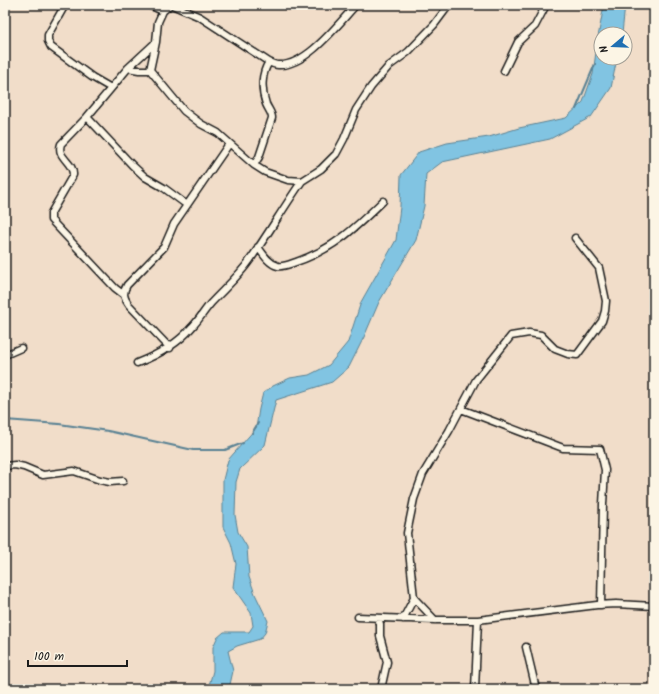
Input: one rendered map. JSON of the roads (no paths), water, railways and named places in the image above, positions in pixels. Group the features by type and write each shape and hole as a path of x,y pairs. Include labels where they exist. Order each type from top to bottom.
{"street":[{"path":"65,5 48,34 48,41 51,47 92,77 111,88"},
{"path":"149,5 163,11"},
{"path":"150,70 156,42 158,22 163,11 171,5 200,17 269,62 277,65 286,64 299,59 311,51 356,5"},
{"path":"136,363 170,348 192,328 214,301 234,280 249,261 302,181 321,169 336,154 356,110 371,87 389,66 408,52 434,25 449,5"},
{"path":"504,71 518,42 535,26 546,5"},
{"path":"124,295 115,288 51,220 50,214 73,175 71,167 61,155 59,149 61,144 87,117 128,68 156,42"},
{"path":"254,165 259,157 272,118 264,98 262,81 263,73 269,62"},
{"path":"128,68 150,70"},
{"path":"150,70 184,111 218,133 228,144 254,165 266,172 288,180 302,181"},
{"path":"87,117 145,177 164,188 187,205"},
{"path":"170,348 129,306 124,298 124,290 127,285 164,247 174,224 228,144"},
{"path":"258,247 266,259 276,266 287,266 319,253 354,230 383,201"},
{"path":"403,619 414,598 407,533 408,521 414,499 423,474 449,431 476,380 511,336 529,333 541,335 554,349 568,354 577,355 602,321 606,301 599,268 575,238"},
{"path":"5,355 21,348"},
{"path":"460,410 563,448 600,449 605,470 601,605"},
{"path":"5,466 15,465 24,467 43,476 74,471 110,482 123,480"},
{"path":"414,598 435,620"},
{"path":"358,617 478,620 601,605 616,604 654,606"},
{"path":"378,618 380,624 380,636 387,662 381,689"},
{"path":"475,689 478,620"},
{"path":"526,647 536,689"}],"water":[{"path":"604,5 625,5 623,26 600,26"},
{"path":"594,66 615,66 611,88 591,117 550,139 442,162 426,174 424,206 416,240 379,302 349,367 332,382 276,400 265,445 240,469 236,482 235,515 238,532 247,547 249,577 255,594 268,621 265,633 260,639 237,646 228,651 233,671 229,689 208,689 213,671 213,647 217,638 224,632 249,632 253,626 251,613 233,587 236,564 231,543 223,527 223,480 228,460 256,428 263,393 273,386 290,378 309,375 329,365 348,342 361,302 396,240 400,207 401,175 419,152 447,143 489,137 519,128 566,118 583,102 593,74"}],"waterway":[{"path":"576,109 594,66"},
{"path":"5,420 59,424 108,431 193,450 225,450 243,443"},
{"path":"252,433 258,423"}]}
